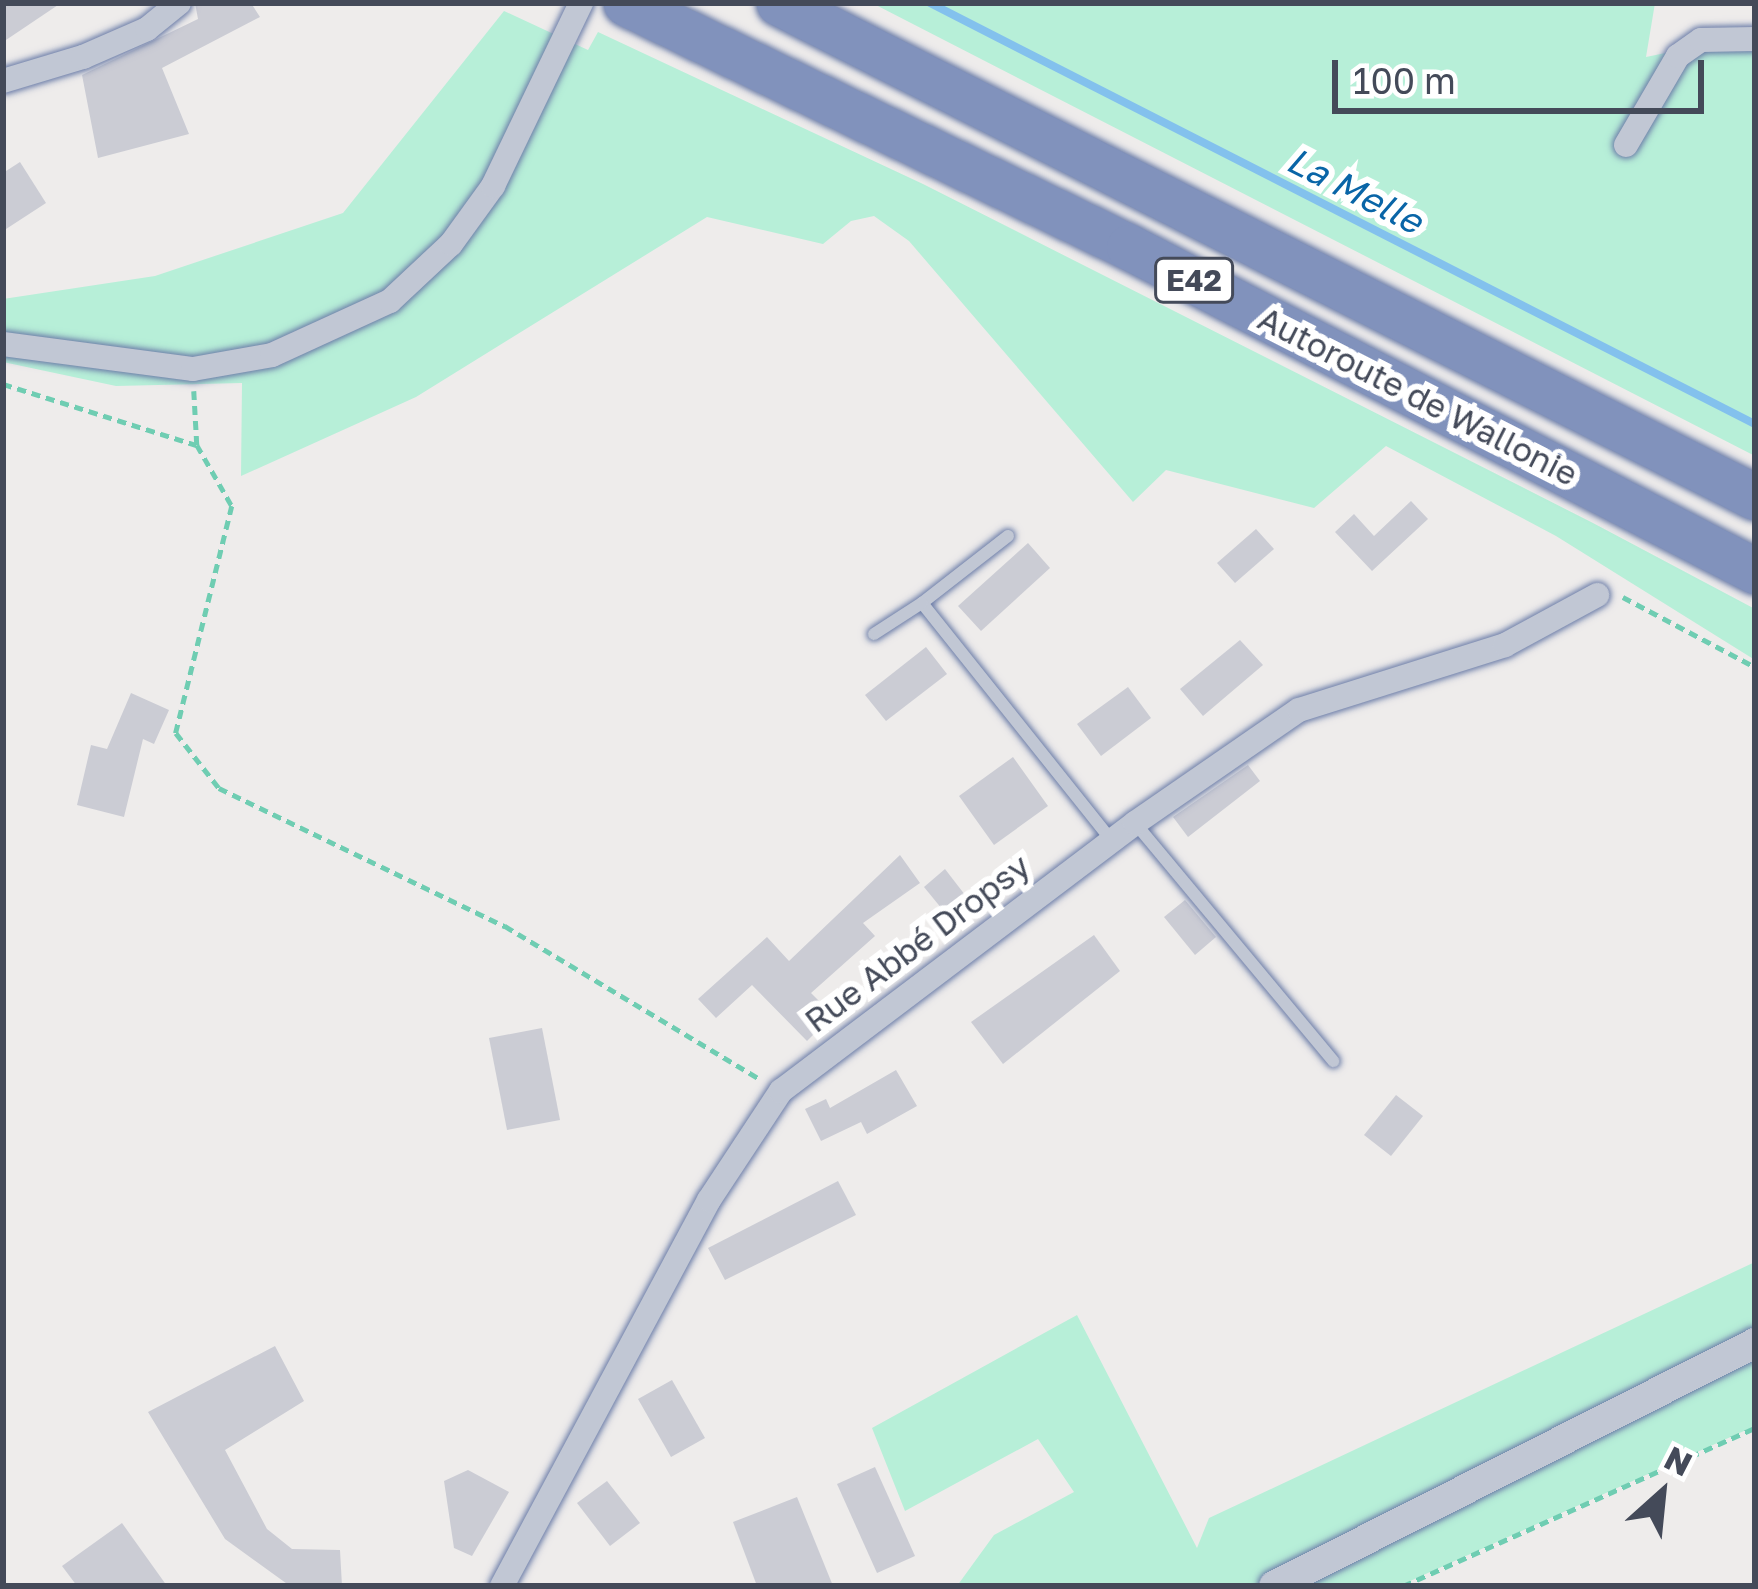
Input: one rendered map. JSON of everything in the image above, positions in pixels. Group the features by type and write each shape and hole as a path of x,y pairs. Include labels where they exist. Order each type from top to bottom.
{"highway":[{"name":"Autoroute de Wallonie","path":"626,3 1130,247 1755,571"},
{"name":"Autoroute de Wallonie","path":"779,3 1755,497"}],"street":[{"path":"3,81 125,38 179,3"},
{"path":"3,344 193,369 272,355 390,302 451,244 493,186 581,3"},
{"path":"1626,145 1678,56 1701,40 1755,39"},
{"name":"Rue Abbé Dropsy","path":"502,1586 709,1200 781,1091 1135,823 1299,710 1505,645 1597,595"},
{"path":"1274,1586 1755,1343"}],"lane":[{"path":"874,634 1008,536"},
{"path":"922,603 1112,842"},
{"path":"1135,823 1333,1061"}],"path":[{"path":"193,369 197,445 232,506 176,734 219,788 505,926 781,1091"},
{"path":"3,384 197,445"},
{"path":"1597,595 1624,597 1677,620 1755,667"},
{"path":"1403,1586 1755,1428"}],"green space":[{"path":"872,3 1655,3 1646,57 1704,45 1755,52 1755,456"},
{"path":"504,11 588,50 598,32 923,184 1593,523 1755,609 1755,660 1556,536 1386,446 1314,508 1166,470 1133,502 909,241 874,216 851,221 823,244 707,217 416,397 241,476 242,383 116,386 3,362 3,299 155,276 343,213"},
{"path":"1755,1262 1755,1426 1399,1586 957,1586 994,1535 1074,1492 1038,1439 905,1511 872,1428 1077,1315 1197,1548 1209,1518"}],"building":[{"path":"3,3 61,3 3,42"},
{"path":"195,3 251,3 260,17 162,68 189,134 98,158 82,75 198,19"},
{"path":"20,162 46,203 3,231 3,173"},
{"path":"1411,501 1428,519 1372,571 1335,532 1354,514 1374,536"},
{"path":"1256,529 1274,549 1235,583 1217,563"},
{"path":"1028,543 1050,568 981,631 958,606"},
{"path":"1240,640 1263,665 1203,716 1180,689"},
{"path":"926,647 947,674 886,721 865,695"},
{"path":"1128,687 1151,718 1101,756 1077,724"},
{"path":"131,693 169,710 154,744 143,739 124,817 77,805 91,745 107,749"},
{"path":"1013,757 1048,806 994,845 959,796"},
{"path":"1248,765 1260,781 1188,837 1173,817"},
{"path":"900,855 920,883 863,923 875,936 811,993 833,1015 807,1041 752,985 716,1018 698,999 767,937 789,961"},
{"path":"945,869 972,904 951,920 924,887"},
{"path":"1185,900 1216,937 1195,955 1164,917"},
{"path":"1094,935 1120,971 1003,1064 971,1022"},
{"path":"542,1028 560,1120 507,1130 489,1038"},
{"path":"896,1070 917,1106 867,1134 861,1122 821,1141 805,1109 826,1099 830,1108"},
{"path":"1396,1095 1423,1116 1391,1156 1364,1135"},
{"path":"838,1181 856,1215 725,1280 708,1248"},
{"path":"275,1346 304,1401 225,1450 267,1529 292,1549 340,1550 342,1586 290,1586 225,1539 148,1412"},
{"path":"672,1380 705,1438 671,1457 638,1399"},
{"path":"875,1467 915,1556 877,1573 837,1484"},
{"path":"468,1470 509,1492 472,1556 454,1548 444,1481"},
{"path":"607,1481 640,1523 610,1546 577,1503"},
{"path":"797,1497 833,1586 757,1586 733,1522"},
{"path":"122,1523 167,1586 77,1586 62,1566"}],"waterway":[{"name":"La Melle","path":"930,3 1755,424"}]}
